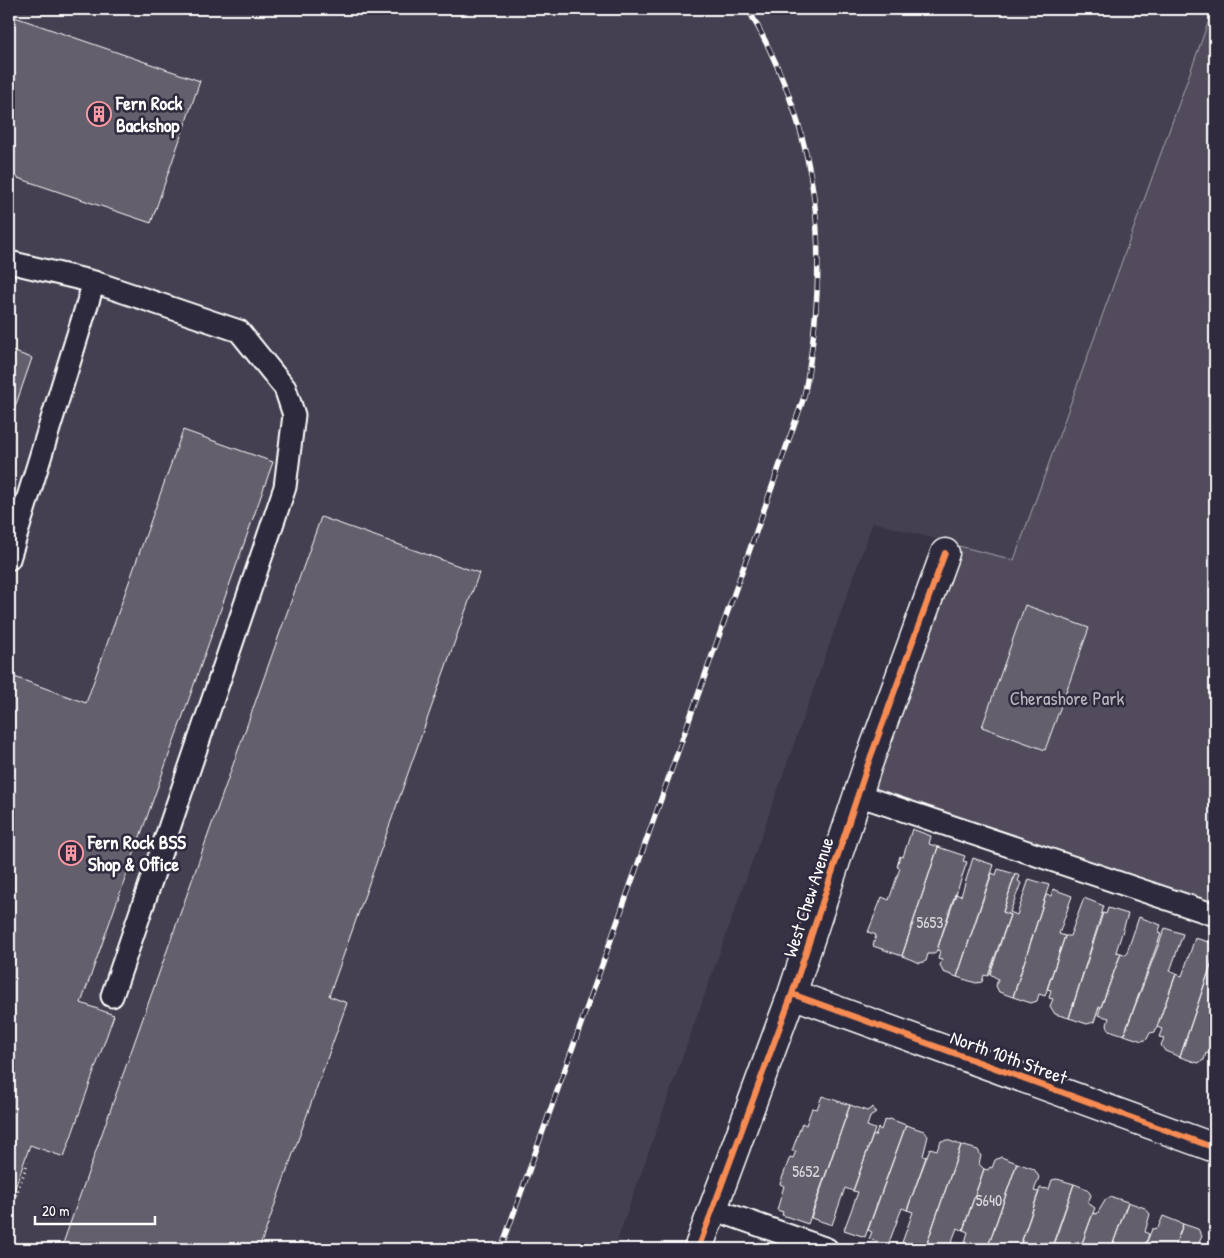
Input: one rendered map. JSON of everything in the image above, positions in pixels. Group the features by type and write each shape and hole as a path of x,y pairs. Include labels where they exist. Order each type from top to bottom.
{"street":[{"name":"West Chew Avenue","path":"698,1249 792,994 858,795 945,552"},
{"name":"North 10th Street","path":"792,994 1215,1148"}],"lane":[{"path":"9,262 94,282 239,331 285,388 294,415 285,488 112,996"},
{"path":"9,559 94,282"},
{"path":"858,795 1215,915"},
{"path":"713,1209 827,1249"}],"path":[{"path":"9,1214 28,1162"}],"shaded area":[{"path":"9,9 1213,9 1014,560 873,522 614,1249 9,1249"}],"green space":[{"name":"Cherashore Park","path":"1213,9 1215,9 1215,903 875,790 955,545 1014,560"}],"building":[{"name":"Fern Rock Backshop","path":"9,15 200,81 151,223 9,175"},
{"path":"9,350 32,358 13,413 9,411"},
{"name":"Fern Rock BSS Shop & Office","path":"183,430 273,462 81,1003 114,1015 64,1157 30,1145 9,1205 9,675 86,703"},
{"path":"321,517 479,573 329,996 347,1003 259,1249 61,1249"},
{"path":"1025,605 1089,628 1045,750 982,727"},
{"path":"912,829 931,836 929,844 938,847 902,956 873,946 876,935 868,932 882,897 889,900 900,868 897,867 900,856 903,857"},
{"path":"938,847 965,856 963,861 967,862 937,950 934,954 928,954 926,961 920,963 902,956"},
{"path":"973,858 994,865 957,977 943,972 940,965 942,960 938,959 940,951 937,950 955,894 961,896"},
{"path":"998,869 1015,874 1003,912 1010,915 988,976 984,975 982,982 976,983 957,977 992,873 996,875"},
{"path":"1015,874 1020,876 1018,881 1021,883 1010,912 1017,915 1029,879 1049,885 1013,997 999,992 996,986 998,979 990,974 1010,915 1003,912"},
{"path":"1053,889 1072,896 1059,934 1065,936 1045,996 1039,994 1037,1001 1031,1003 1013,997 1046,895 1051,896"},
{"path":"1084,898 1104,906 1069,1018 1055,1014 1050,1006 1053,999 1049,998 1051,990 1047,989 1065,936 1070,936"},
{"path":"1108,908 1128,914 1116,952 1121,953 1094,1022 1087,1024 1069,1018 1103,913 1106,914"},
{"path":"1139,917 1161,925 1158,933 1161,934 1124,1035 1109,1030 1107,1025 1109,1018 1098,1015 1121,953 1126,955"},
{"path":"1165,928 1183,934 1170,971 1176,974 1155,1032 1150,1033 1147,1039 1142,1041 1124,1035"},
{"path":"1195,938 1215,944 1213,953 1215,953 1180,1057 1165,1051 1161,1045 1164,1038 1159,1037 1162,1029 1157,1027 1176,974 1182,976"},
{"path":"1215,953 1215,1043 1211,1054 1206,1053 1204,1060 1198,1063 1180,1057"},
{"path":"1215,1043 1215,1056 1211,1054"},
{"path":"822,1096 850,1105 808,1224 782,1215 783,1212 777,1210 784,1186 780,1184 790,1157 793,1158 796,1151 792,1151 802,1123 806,1125 812,1108 817,1109"},
{"path":"850,1105 867,1111 873,1107 876,1113 870,1117 867,1126 875,1129 853,1191 845,1188 832,1225 811,1218"},
{"path":"890,1119 906,1125 865,1237 844,1230 858,1192 853,1191 873,1135 875,1136 878,1128 881,1130 884,1121"},
{"path":"906,1125 924,1131 928,1136 923,1156 926,1157 907,1210 902,1208 888,1245 869,1239 872,1232 868,1230"},
{"path":"947,1140 961,1145 925,1249 900,1248 913,1212 907,1210 930,1148 937,1150 941,1141"},
{"path":"961,1145 978,1150 981,1156 979,1164 984,1169 963,1230 957,1228 949,1249 925,1249"},
{"path":"1001,1157 1017,1163 987,1249 963,1249 968,1232 963,1230 984,1169 992,1168 995,1160"},
{"path":"1017,1163 1034,1169 1039,1177 1034,1191 1039,1192 1019,1249 1013,1247 1012,1249 987,1249"},
{"path":"1057,1179 1074,1184 1051,1249 1019,1249 1040,1188 1049,1189 1052,1180"},
{"path":"1074,1184 1087,1189 1091,1195 1088,1203 1095,1208 1080,1249 1052,1249"},
{"path":"1112,1197 1128,1202 1111,1249 1080,1249 1093,1213 1097,1214 1106,1199"},
{"path":"1128,1202 1145,1208 1150,1214 1145,1232 1149,1234 1144,1249 1111,1249"},
{"path":"1163,1216 1183,1224 1174,1249 1144,1249 1152,1229 1158,1228"},
{"path":"1183,1224 1198,1229 1202,1236 1199,1243 1207,1246 1206,1249 1174,1249"}],"railway":[{"path":"501,1249 804,397 817,294 818,245 814,197 805,150 792,103 773,56 748,9"}],"cycle path":[{"path":"698,1249 792,994 867,767 945,553"},
{"path":"792,994 1215,1148"}],"place":[{"name":"Fern Rock Backshop","path":"99,114"},
{"name":"Fern Rock BSS Shop & Office","path":"71,853"}]}
